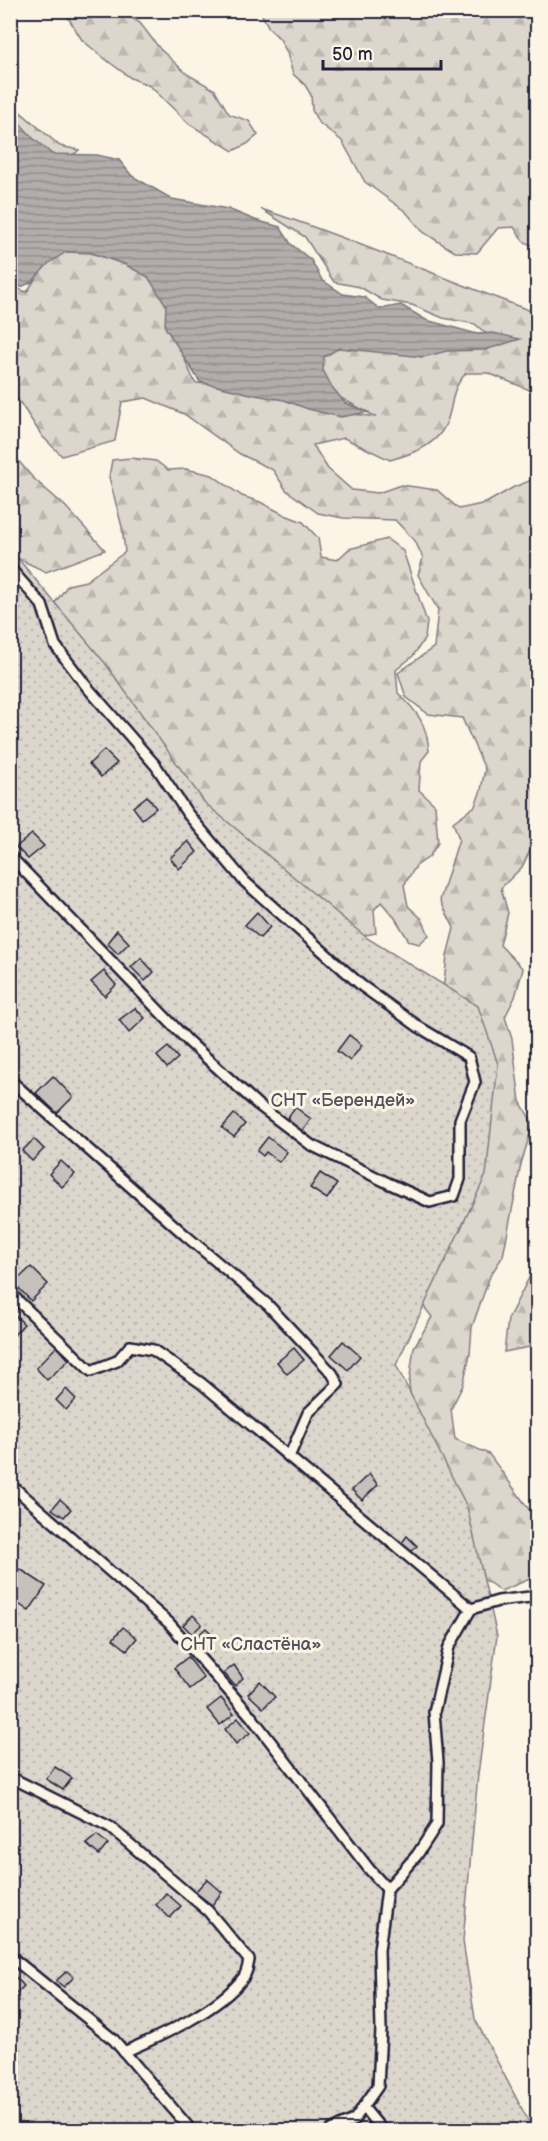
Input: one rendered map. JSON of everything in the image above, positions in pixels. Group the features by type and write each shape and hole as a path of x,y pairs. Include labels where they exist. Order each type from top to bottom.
{"lane":[{"path":"10,568 42,605 55,645 87,687 156,766 188,813 244,881 362,986 419,1027 469,1057 475,1082 460,1120 460,1179 454,1196 430,1202 388,1183 312,1145 257,1104 189,1042 10,856"},
{"path":"10,1080 176,1228 268,1305 332,1373 338,1384 308,1413 289,1456"},
{"path":"10,1293 92,1371 117,1361 130,1346 153,1350 201,1383 471,1609"},
{"path":"10,1487 17,1490 169,1623 250,1715 369,1869 387,1888"},
{"path":"331,2130 354,2120 378,2086 381,2030 379,1950 387,1888 417,1855 437,1824 438,1762 434,1712 449,1647 471,1609 498,1601 537,1596"},
{"path":"10,1777 110,1827 208,1911 249,1960 245,1976 220,2001 158,2037 124,2052"},
{"path":"10,1956 114,2040 191,2130"},
{"path":"363,2107 382,2130"}],"green space":[{"path":"64,11 121,11 140,23 160,49 187,74 215,90 229,114 249,121 258,135 233,151 189,124 150,86 131,78 82,40"},
{"path":"260,11 537,11 537,248 523,241 514,227 498,228 477,253 455,252 423,232 406,212 365,182 342,141 318,122 312,110 311,95 305,85 293,74 280,39 269,28"},
{"path":"10,106 18,110 60,146 79,150 68,160 47,156 11,126"},
{"path":"261,209 331,233 537,313 537,393 488,373 466,373 456,389 445,425 434,440 418,450 390,460 344,438 313,445 328,469 352,490 378,493 401,485 437,490 459,509 486,503 514,487 537,478 537,836 522,867 501,888 508,913 500,945 523,969 515,997 505,1017 512,1039 520,1101 533,1124 521,1164 503,1256 490,1276 472,1327 470,1354 463,1385 451,1409 455,1439 489,1454 537,1524 537,1576 501,1591 475,1573 411,1400 409,1384 414,1347 432,1317 418,1299 440,1245 459,1233 472,1203 441,1008 447,956 454,928 440,900 459,839 453,822 475,806 485,769 462,718 428,714 406,697 398,673 434,647 438,610 418,575 423,558 415,541 395,520 343,518 318,513 286,490 273,470 240,454 184,414 146,398 122,402 115,441 62,456 42,436 11,389 10,268 15,288 27,292 48,259 76,248 151,273 169,304 172,330 195,383 258,387 339,412 376,417 324,389 313,371 325,348 497,343 475,324 443,318 412,305 382,300 360,287 334,282 305,237"},
{"path":"10,451 33,478 65,506 105,550 46,572 11,555"},
{"path":"131,458 156,461 168,470 186,469 212,475 242,496 303,522 318,538 321,557 337,560 349,549 387,539 403,551 427,622 425,638 413,656 396,670 398,693 416,712 426,733 429,751 421,761 419,790 435,805 438,843 429,857 416,866 404,885 408,906 422,919 429,935 419,944 409,941 395,918 381,902 374,910 376,933 338,941 306,930 49,611 68,585 86,581 125,552 122,527 109,477 112,460"},
{"name":"СНТ «Сластёна»","path":"10,549 105,663 205,803 367,938 478,1006 498,1064 486,1175 396,1365 467,1507 497,1636 478,1774 463,1941 475,2019 533,2130 11,2130"},
{"path":"537,1262 537,1342 534,1346 504,1352 508,1319"}],"shaded area":[{"path":"10,119 17,120 52,154 97,155 119,160 132,176 172,199 228,209 280,227 291,244 311,260 322,280 343,294 364,297 380,309 401,305 426,320 477,334 493,333 520,339 485,350 447,351 423,357 339,348 324,357 323,370 332,387 345,403 368,412 341,417 284,400 200,382 165,327 166,305 148,277 124,264 92,253 66,252 48,264 32,282 21,287 11,272"}],"building":[{"path":"104,750 117,763 101,777 89,764"},
{"path":"147,796 156,808 142,819 133,807"},
{"path":"32,834 44,846 28,859 16,847"},
{"path":"188,841 197,852 179,869 170,858"},
{"path":"257,912 270,927 260,938 245,925"},
{"path":"117,930 129,943 118,954 107,943"},
{"path":"141,958 154,972 145,981 131,967"},
{"path":"104,971 116,985 105,996 91,982"},
{"path":"135,1008 145,1018 129,1033 119,1020"},
{"path":"349,1035 362,1045 350,1061 337,1051"},
{"path":"168,1047 178,1058 167,1068 157,1056"},
{"path":"53,1076 73,1097 57,1113 36,1093"},
{"path":"295,1107 311,1119 302,1132 286,1120"},
{"path":"234,1114 245,1124 234,1137 222,1128"},
{"path":"268,1137 287,1152 279,1162 266,1152 263,1156 257,1151"},
{"path":"34,1139 44,1149 32,1161 22,1151"},
{"path":"61,1161 75,1174 62,1187 49,1174"},
{"path":"320,1173 337,1184 327,1199 310,1188"},
{"path":"31,1267 48,1284 31,1301 14,1283"},
{"path":"10,1310 24,1324 12,1337 10,1336"},
{"path":"343,1341 360,1356 348,1370 331,1355"},
{"path":"57,1346 69,1360 47,1380 36,1368"},
{"path":"294,1348 304,1360 287,1374 277,1362"},
{"path":"66,1389 76,1399 66,1410 56,1400"},
{"path":"369,1474 378,1485 362,1500 352,1490"},
{"path":"60,1499 71,1509 64,1517 52,1509"},
{"path":"407,1536 417,1546 411,1552 401,1544"},
{"path":"20,1569 46,1586 29,1611 10,1598 10,1583"},
{"path":"193,1615 202,1624 192,1634 183,1625"},
{"path":"123,1627 137,1638 127,1650 113,1639"},
{"path":"206,1628 217,1639 206,1649 195,1638"},
{"path":"188,1657 204,1678 190,1689 174,1668"},
{"path":"234,1665 243,1678 235,1686 224,1673"},
{"path":"260,1681 275,1697 263,1708 248,1694"},
{"path":"221,1698 234,1714 220,1725 207,1709"},
{"path":"238,1718 250,1733 236,1744 225,1729"},
{"path":"55,1767 72,1778 63,1790 46,1779"},
{"path":"97,1835 108,1844 99,1855 86,1844"},
{"path":"207,1879 222,1892 212,1905 195,1892"},
{"path":"166,1893 181,1906 170,1918 156,1905"},
{"path":"10,1971 24,1986 11,1999 10,1998"},
{"path":"67,1971 74,1977 64,1987 56,1981"}],"park label":[{"name":"СНТ «Берендей»","path":"343,1100"}]}
